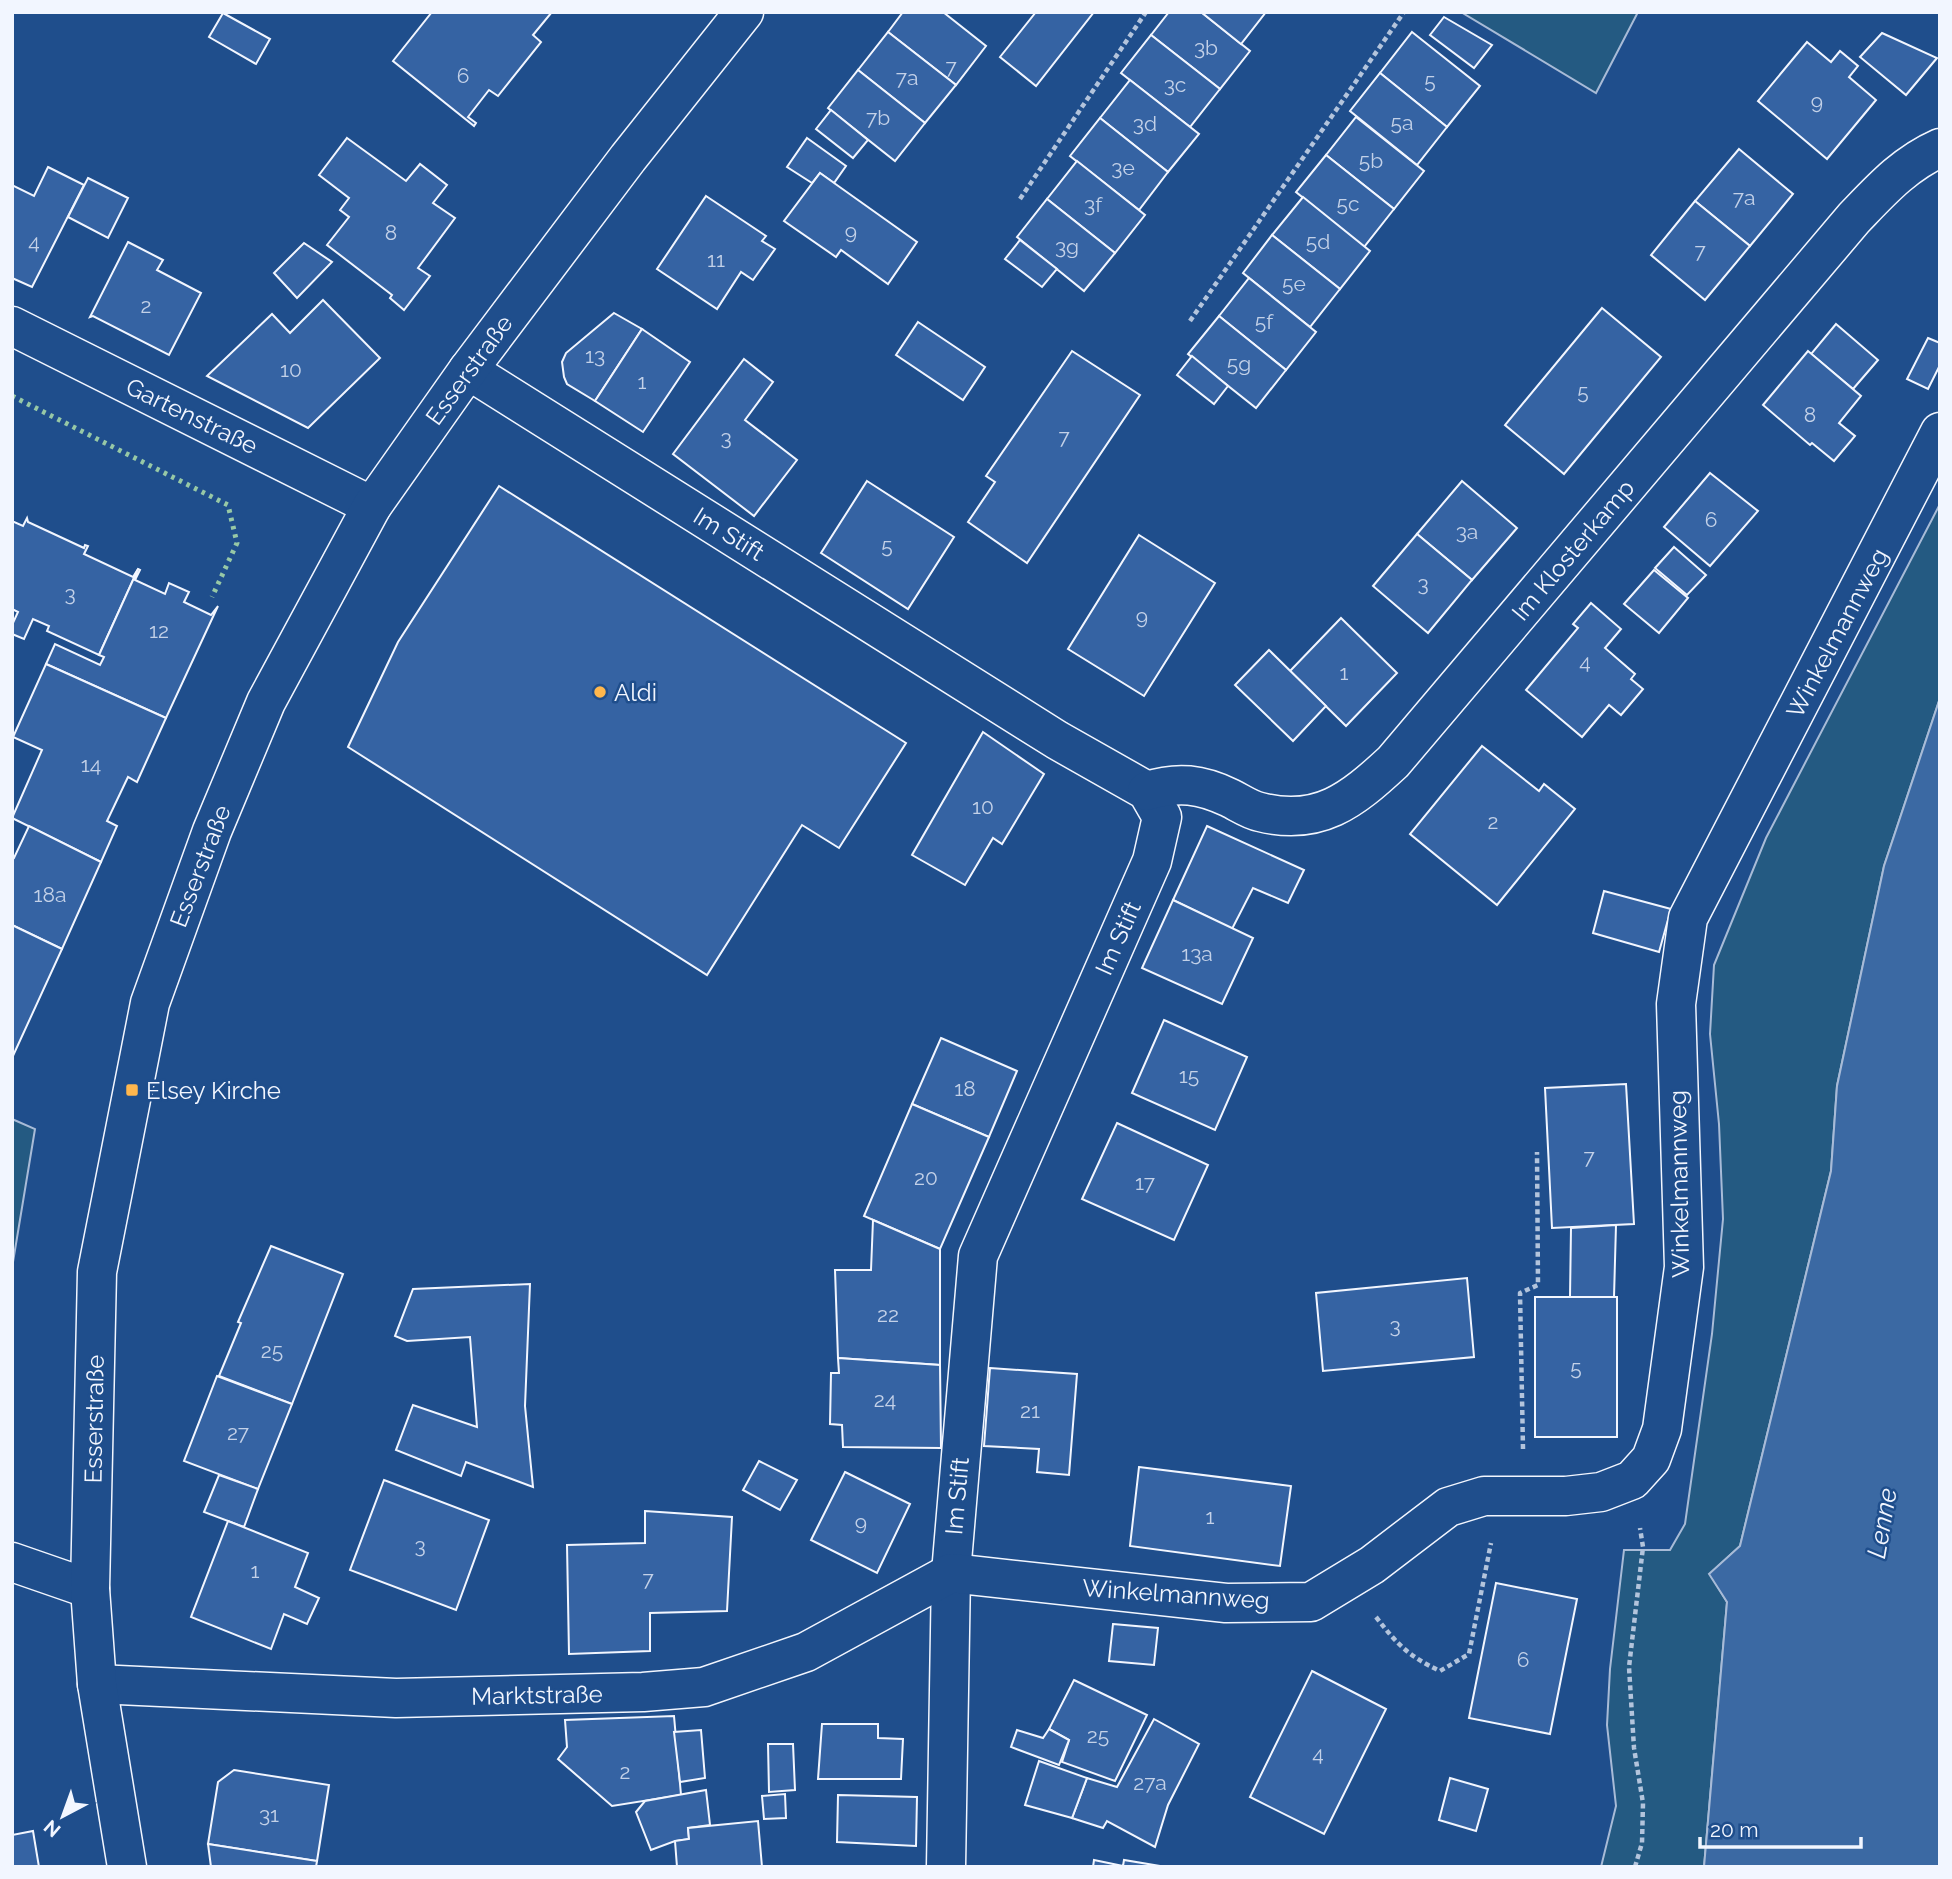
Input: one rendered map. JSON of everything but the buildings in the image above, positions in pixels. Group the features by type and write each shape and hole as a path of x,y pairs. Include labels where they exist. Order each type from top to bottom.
{"street":[{"name":"Esserstraße","path":"127,1867 97,1684 90,1589 97,1272 149,1003 212,831 266,702 372,506 468,370 628,158 744,12"},
{"name":"Im Klosterkamp","path":"1147,791 1168,784 1185,785 1216,791 1258,812 1321,814 1346,801 1370,783 1393,762 1854,218 1891,178 1921,157 1940,148"},
{"name":"Gartenstraße","path":"12,326 372,506"},
{"name":"Im Stift","path":"468,370 1057,740 1147,791 1162,817 1152,861 978,1256 951,1573 946,1867"},
{"name":"Winkelmannweg","path":"951,1573 1226,1603 1311,1602 1349,1579 1448,1507 1484,1496 1566,1496 1601,1492 1632,1480 1651,1459 1662,1429 1684,1267 1676,1004 1688,918 1940,432"},
{"path":"12,1562 90,1589"},
{"name":"Marktstraße","path":"97,1684 396,1698 643,1692 704,1687 806,1652 951,1573"}],"path":[{"path":"1020,199 1146,12"},
{"path":"1190,321 1404,12"},
{"path":"1524,1496 1520,1293 1538,1285 1537,1152"},
{"path":"1632,1480 1643,1547 1629,1667 1636,1761 1643,1803 1642,1843 1635,1867"},
{"path":"1349,1579 1398,1646 1440,1671 1469,1654 1489,1556"}],"shaded area":[{"path":"1461,12 1638,12 1596,93"},
{"path":"1940,504 1940,698 1884,866 1837,1086 1831,1171 1740,1546 1710,1574 1727,1602 1704,1867 1601,1867 1616,1806 1607,1725 1610,1669 1624,1550 1670,1550 1685,1524 1712,1334 1723,1219 1719,1124 1710,1034 1714,965 1766,838"},
{"path":"12,1119 35,1129 12,1268"}],"water":[{"name":"Lenne","path":"1940,698 1940,1867 1704,1867 1727,1602 1709,1574 1740,1546 1831,1171 1837,1086 1884,866"}],"hedge":[{"path":"12,396 228,505 237,543 212,597"}],"place":[{"name":"Aldi","path":"600,692"},
{"name":"Elsey Kirche","path":"132,1090"}]}
